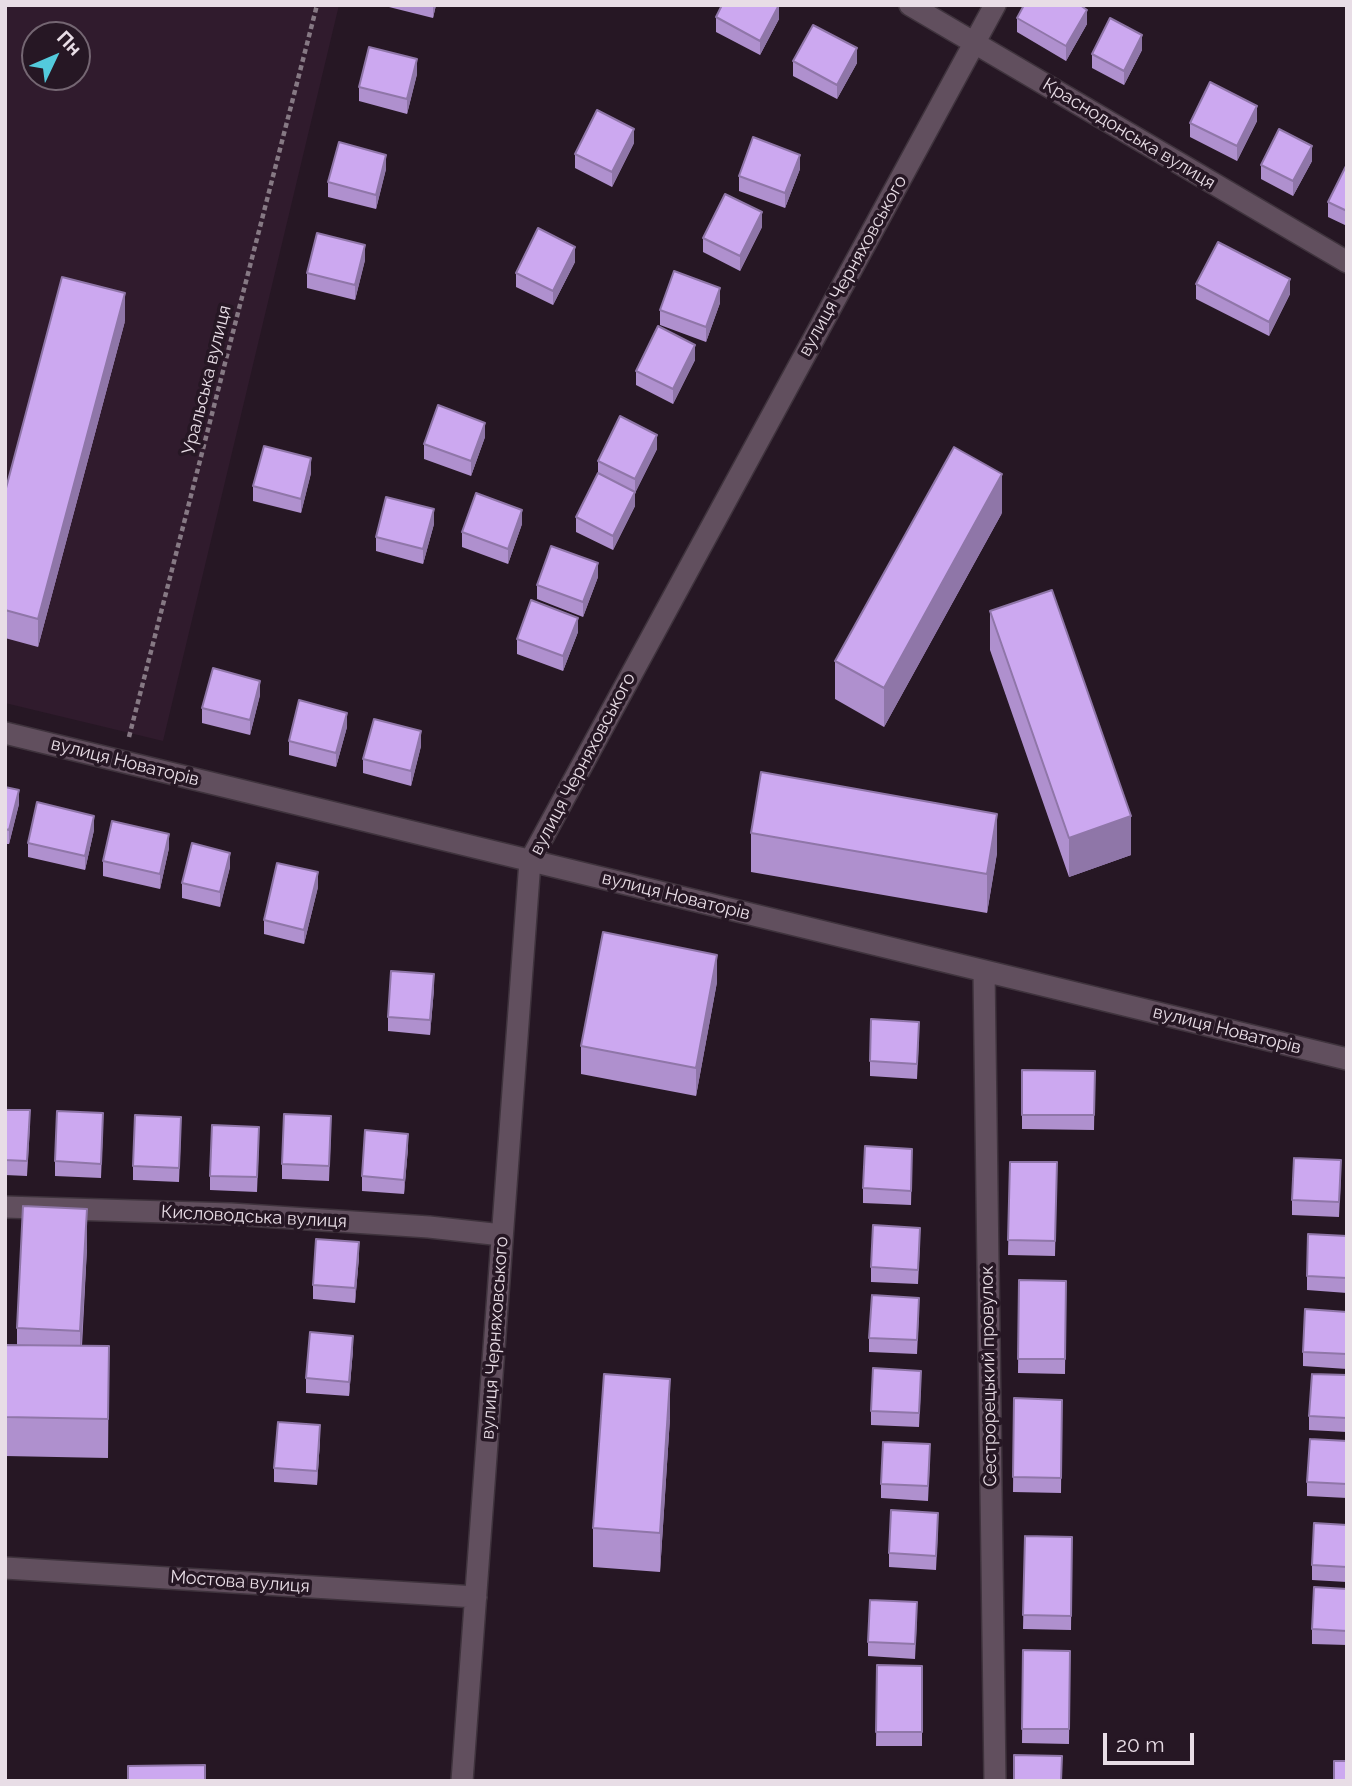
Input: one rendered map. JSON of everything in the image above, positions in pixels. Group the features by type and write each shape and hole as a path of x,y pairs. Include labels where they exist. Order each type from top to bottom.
{"street":[{"name":"Краснодонська вулиця","path":"910,5 1347,262"},
{"name":"вулиця Черняховського","path":"462,1781 530,860 995,5"},
{"name":"вулиця Новаторів","path":"5,733 1347,1059"},
{"name":"Сестрорецький провулок","path":"984,971 995,1781"},
{"name":"Кисловодська вулиця","path":"5,1207 244,1215 429,1227 502,1235"},
{"name":"Мостова вулиця","path":"5,1568 476,1597"}],"path":[{"name":"Уральська вулиця","path":"123,761 317,5"}],"shaded area":[{"path":"5,5 339,5 163,741 5,703"}],"building":[{"path":"722,5 779,5 760,41 716,17"},
{"path":"1024,5 1080,5 1087,10 1066,46 1017,18"},
{"path":"1110,18 1142,35 1124,71 1092,54"},
{"path":"813,25 857,48 837,85 793,61"},
{"path":"369,47 417,59 407,99 359,87"},
{"path":"1210,82 1257,106 1237,146 1190,123"},
{"path":"597,110 634,129 612,172 575,154"},
{"path":"1279,129 1312,146 1293,181 1261,165"},
{"path":"753,137 800,155 785,193 739,176"},
{"path":"339,142 386,155 376,195 328,182"},
{"path":"1347,164 1347,211 1328,202"},
{"path":"725,194 762,212 740,256 703,238"},
{"path":"538,228 575,247 553,291 516,273"},
{"path":"317,233 365,245 355,285 307,273"},
{"path":"1218,242 1290,279 1269,322 1196,284"},
{"path":"674,271 720,288 706,327 660,310"},
{"path":"62,277 125,293 38,619 5,610 5,492"},
{"path":"658,326 695,345 673,389 636,371"},
{"path":"438,405 485,423 471,461 424,444"},
{"path":"620,416 657,435 635,479 598,461"},
{"path":"264,446 311,458 301,499 253,486"},
{"path":"954,447 1002,474 884,688 835,661"},
{"path":"598,473 635,492 613,536 576,517"},
{"path":"476,493 522,510 508,549 462,532"},
{"path":"386,497 434,509 423,549 376,537"},
{"path":"551,546 598,563 583,602 537,585"},
{"path":"1052,590 1131,816 1069,838 990,611"},
{"path":"531,600 578,618 563,656 517,639"},
{"path":"213,668 260,681 250,720 202,708"},
{"path":"299,700 347,713 336,753 289,741"},
{"path":"374,719 421,731 411,771 363,759"},
{"path":"761,772 997,814 987,874 751,833"},
{"path":"5,787 19,790 9,830 5,829"},
{"path":"37,802 94,816 85,856 28,843"},
{"path":"112,821 169,834 160,874 103,861"},
{"path":"192,843 230,853 220,892 182,883"},
{"path":"277,863 318,872 304,930 264,920"},
{"path":"603,932 717,955 696,1068 581,1046"},
{"path":"391,971 434,974 430,1020 388,1017"},
{"path":"871,1019 919,1022 917,1064 870,1061"},
{"path":"1022,1070 1095,1071 1094,1115 1022,1115"},
{"path":"5,1110 30,1110 27,1161 5,1160"},
{"path":"57,1111 103,1113 101,1164 55,1161"},
{"path":"284,1114 331,1116 329,1166 282,1164"},
{"path":"135,1115 181,1117 179,1168 133,1166"},
{"path":"212,1125 259,1127 257,1177 210,1176"},
{"path":"365,1130 408,1134 404,1180 362,1176"},
{"path":"865,1146 912,1149 911,1191 863,1188"},
{"path":"1294,1158 1341,1160 1339,1202 1292,1200"},
{"path":"1010,1162 1057,1162 1055,1241 1008,1240"},
{"path":"23,1206 87,1209 80,1331 17,1328"},
{"path":"873,1225 920,1228 918,1270 871,1267"},
{"path":"1308,1234 1347,1236 1347,1278 1307,1276"},
{"path":"316,1239 359,1242 355,1288 313,1285"},
{"path":"1019,1280 1066,1281 1065,1359 1018,1359"},
{"path":"872,1295 919,1298 917,1340 869,1338"},
{"path":"1305,1309 1347,1312 1347,1354 1303,1352"},
{"path":"310,1332 353,1336 349,1382 306,1378"},
{"path":"5,1345 109,1346 108,1419 5,1417"},
{"path":"873,1368 921,1371 919,1413 871,1411"},
{"path":"604,1374 670,1379 660,1533 593,1528"},
{"path":"1312,1374 1347,1375 1347,1418 1309,1416"},
{"path":"1014,1398 1062,1400 1061,1478 1013,1477"},
{"path":"278,1422 320,1425 317,1471 274,1468"},
{"path":"1310,1439 1347,1441 1347,1484 1307,1482"},
{"path":"883,1442 930,1444 928,1486 881,1484"},
{"path":"891,1510 938,1513 936,1556 889,1553"},
{"path":"1314,1523 1347,1525 1347,1567 1312,1565"},
{"path":"1025,1536 1072,1537 1071,1616 1023,1615"},
{"path":"1314,1587 1347,1589 1347,1631 1312,1629"},
{"path":"870,1600 917,1602 915,1644 868,1642"},
{"path":"1023,1650 1070,1651 1069,1729 1022,1729"},
{"path":"877,1665 922,1666 922,1732 876,1732"},
{"path":"1014,1755 1062,1756 1061,1781 1014,1781"},
{"path":"1334,1761 1347,1761 1347,1781 1334,1781"},
{"path":"205,1765 205,1781 128,1781 128,1766"}]}
